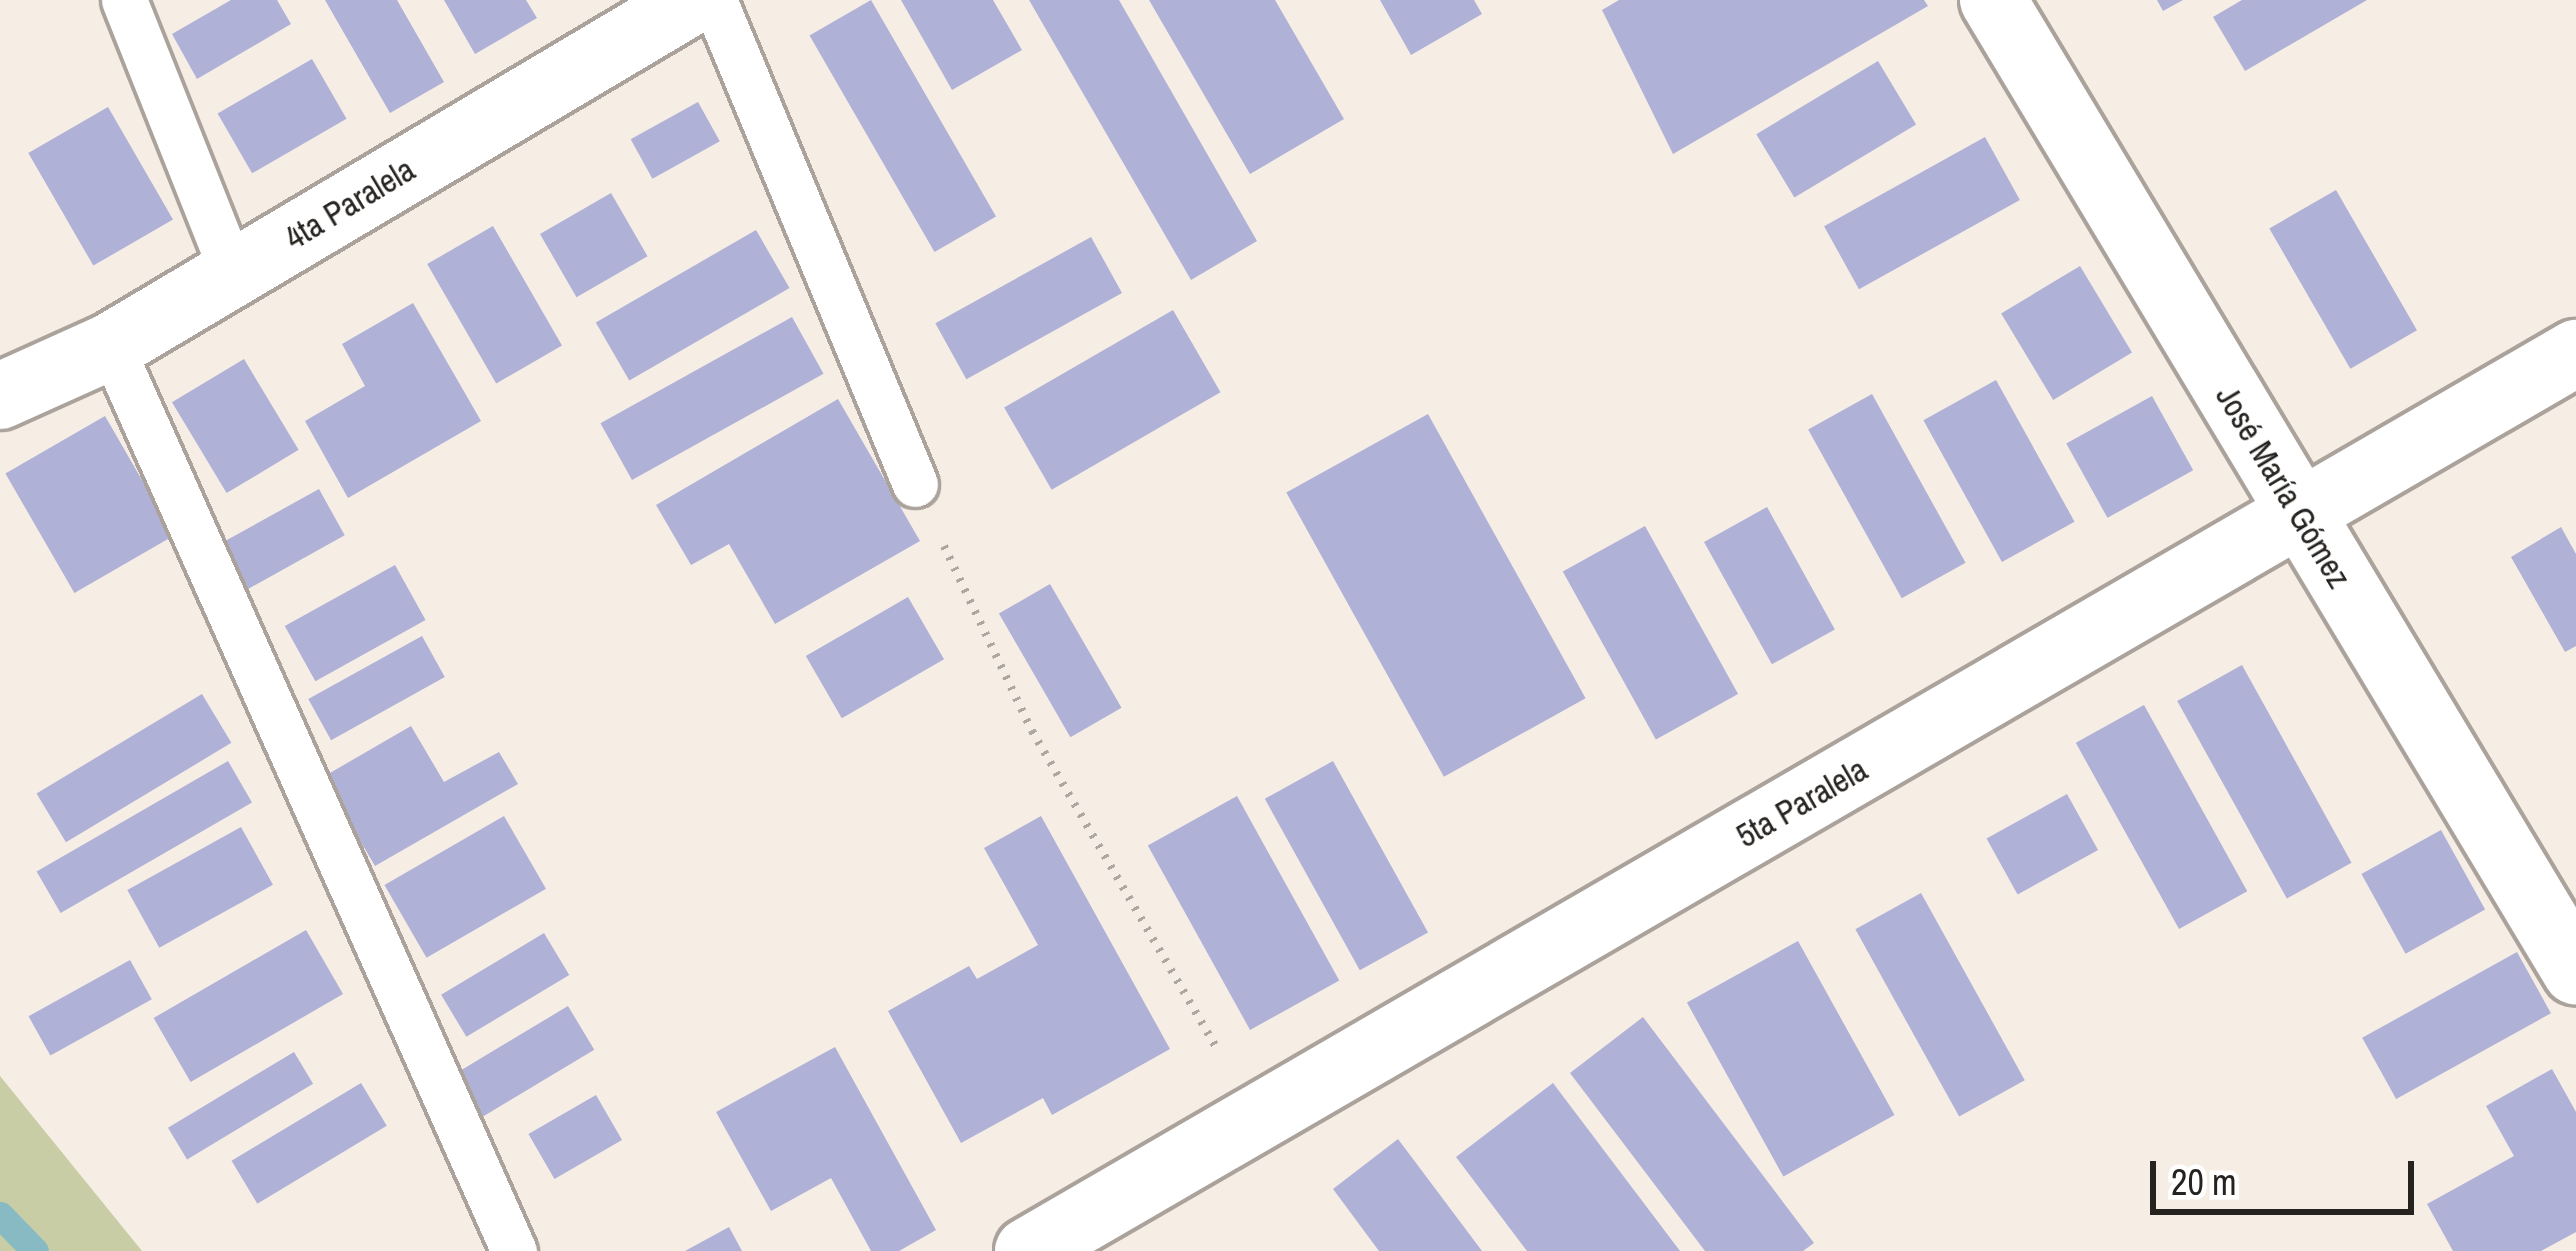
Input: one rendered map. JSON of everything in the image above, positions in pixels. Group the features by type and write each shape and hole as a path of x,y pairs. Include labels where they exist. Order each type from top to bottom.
{"street":[{"name":"4ta Paralela","path":"0,396 111,346 694,0"},
{"name":"José María Gómez","path":"1993,0 2576,972"},
{"name":"5ta Paralela","path":"1028,1251 2576,353"}],"lane":[{"path":"124,0 233,274"},
{"path":"713,0 915,484"},
{"path":"111,346 514,1251"}],"path":[{"path":"915,484 1032,730 1256,1118"}],"green space":[{"path":"0,1076 142,1251 0,1251"}],"building":[{"path":"231,0 277,0 291,24 197,79 172,34"},
{"path":"325,0 397,0 444,82 390,113"},
{"path":"444,0 526,0 537,18 475,54"},
{"path":"871,0 996,217 935,252 810,36"},
{"path":"901,0 993,0 1022,50 952,90"},
{"path":"1029,0 1119,0 1257,241 1191,280"},
{"path":"1149,0 1275,0 1344,119 1250,174"},
{"path":"1380,0 1474,0 1482,14 1411,55"},
{"path":"1619,0 1924,0 1928,6 1673,154 1602,10"},
{"path":"2157,0 2183,0 2163,11"},
{"path":"2242,0 2367,0 2245,71 2213,17"},
{"path":"312,59 346,119 252,173 218,114"},
{"path":"1878,61 1916,124 1794,198 1756,134"},
{"path":"698,102 720,141 652,179 631,139"},
{"path":"108,107 173,220 93,266 28,153"},
{"path":"1985,137 2020,200 1859,289 1824,226"},
{"path":"2336,190 2417,330 2350,369 2269,228"},
{"path":"611,193 648,256 576,297 540,234"},
{"path":"493,226 562,346 496,384 427,264"},
{"path":"756,230 790,288 629,381 596,322"},
{"path":"1091,237 1122,293 966,379 935,323"},
{"path":"2080,266 2132,353 2053,400 2001,313"},
{"path":"413,303 481,421 348,498 305,421 365,386 342,344"},
{"path":"1173,310 1220,392 1052,490 1004,408"},
{"path":"792,317 824,374 632,480 600,423"},
{"path":"244,359 299,450 227,493 172,402"},
{"path":"1996,380 2075,522 2002,562 1923,420"},
{"path":"1872,394 1966,563 1902,598 1808,429"},
{"path":"2152,396 2193,470 2107,518 2066,444"},
{"path":"838,399 920,541 775,624 729,544 691,565 656,505"},
{"path":"1428,414 1586,698 1444,777 1286,493"},
{"path":"105,416 174,536 74,593 5,474"},
{"path":"319,489 345,535 246,590 220,544"},
{"path":"1767,507 1835,629 1772,664 1704,542"},
{"path":"1645,526 1738,694 1656,739 1563,572"},
{"path":"2561,527 2576,554 2576,646 2565,652 2511,557"},
{"path":"395,565 426,620 315,681 285,626"},
{"path":"1050,584 1122,708 1070,737 999,614"},
{"path":"908,597 944,659 842,718 806,656"},
{"path":"422,636 445,677 331,740 308,699"},
{"path":"2242,665 2352,863 2287,899 2177,701"},
{"path":"202,694 231,743 66,842 37,793"},
{"path":"2144,705 2247,891 2179,929 2076,743"},
{"path":"411,726 444,782 499,752 518,784 375,866 323,777"},
{"path":"228,761 252,803 61,913 37,872"},
{"path":"1333,761 1428,932 1360,970 1265,799"},
{"path":"2067,794 2098,850 2018,895 1987,839"},
{"path":"1237,796 1339,981 1250,1030 1148,845"},
{"path":"504,816 546,889 426,958 384,885"},
{"path":"1041,816 1170,1049 1052,1115 1043,1098 961,1143 888,1011 969,966 977,979 1038,945 984,848"},
{"path":"241,827 273,885 159,948 127,890"},
{"path":"2441,830 2485,910 2406,954 2361,874"},
{"path":"1921,893 2025,1080 1959,1117 1855,929"},
{"path":"306,930 343,994 191,1082 154,1018"},
{"path":"544,933 569,975 466,1037 441,995"},
{"path":"1798,941 1894,1115 1783,1177 1687,1003"},
{"path":"2517,952 2551,1013 2396,1099 2362,1038"},
{"path":"130,960 152,999 50,1056 29,1016"},
{"path":"568,1006 594,1050 479,1119 453,1075"},
{"path":"1643,1017 1814,1243 1803,1251 1705,1251 1570,1073"},
{"path":"835,1047 936,1230 899,1251 871,1251 831,1178 771,1211 716,1112"},
{"path":"294,1052 313,1084 187,1159 168,1128"},
{"path":"2552,1069 2576,1112 2576,1232 2541,1251 2453,1251 2427,1204 2514,1156 2486,1106"},
{"path":"361,1083 387,1126 257,1204 232,1161"},
{"path":"1553,1083 1680,1251 1527,1251 1456,1157"},
{"path":"596,1095 622,1140 554,1179 528,1134"},
{"path":"1398,1139 1482,1251 1379,1251 1333,1189"},
{"path":"729,1227 742,1251 685,1251"}],"waterway":[{"path":"0,1215 35,1251"}]}
